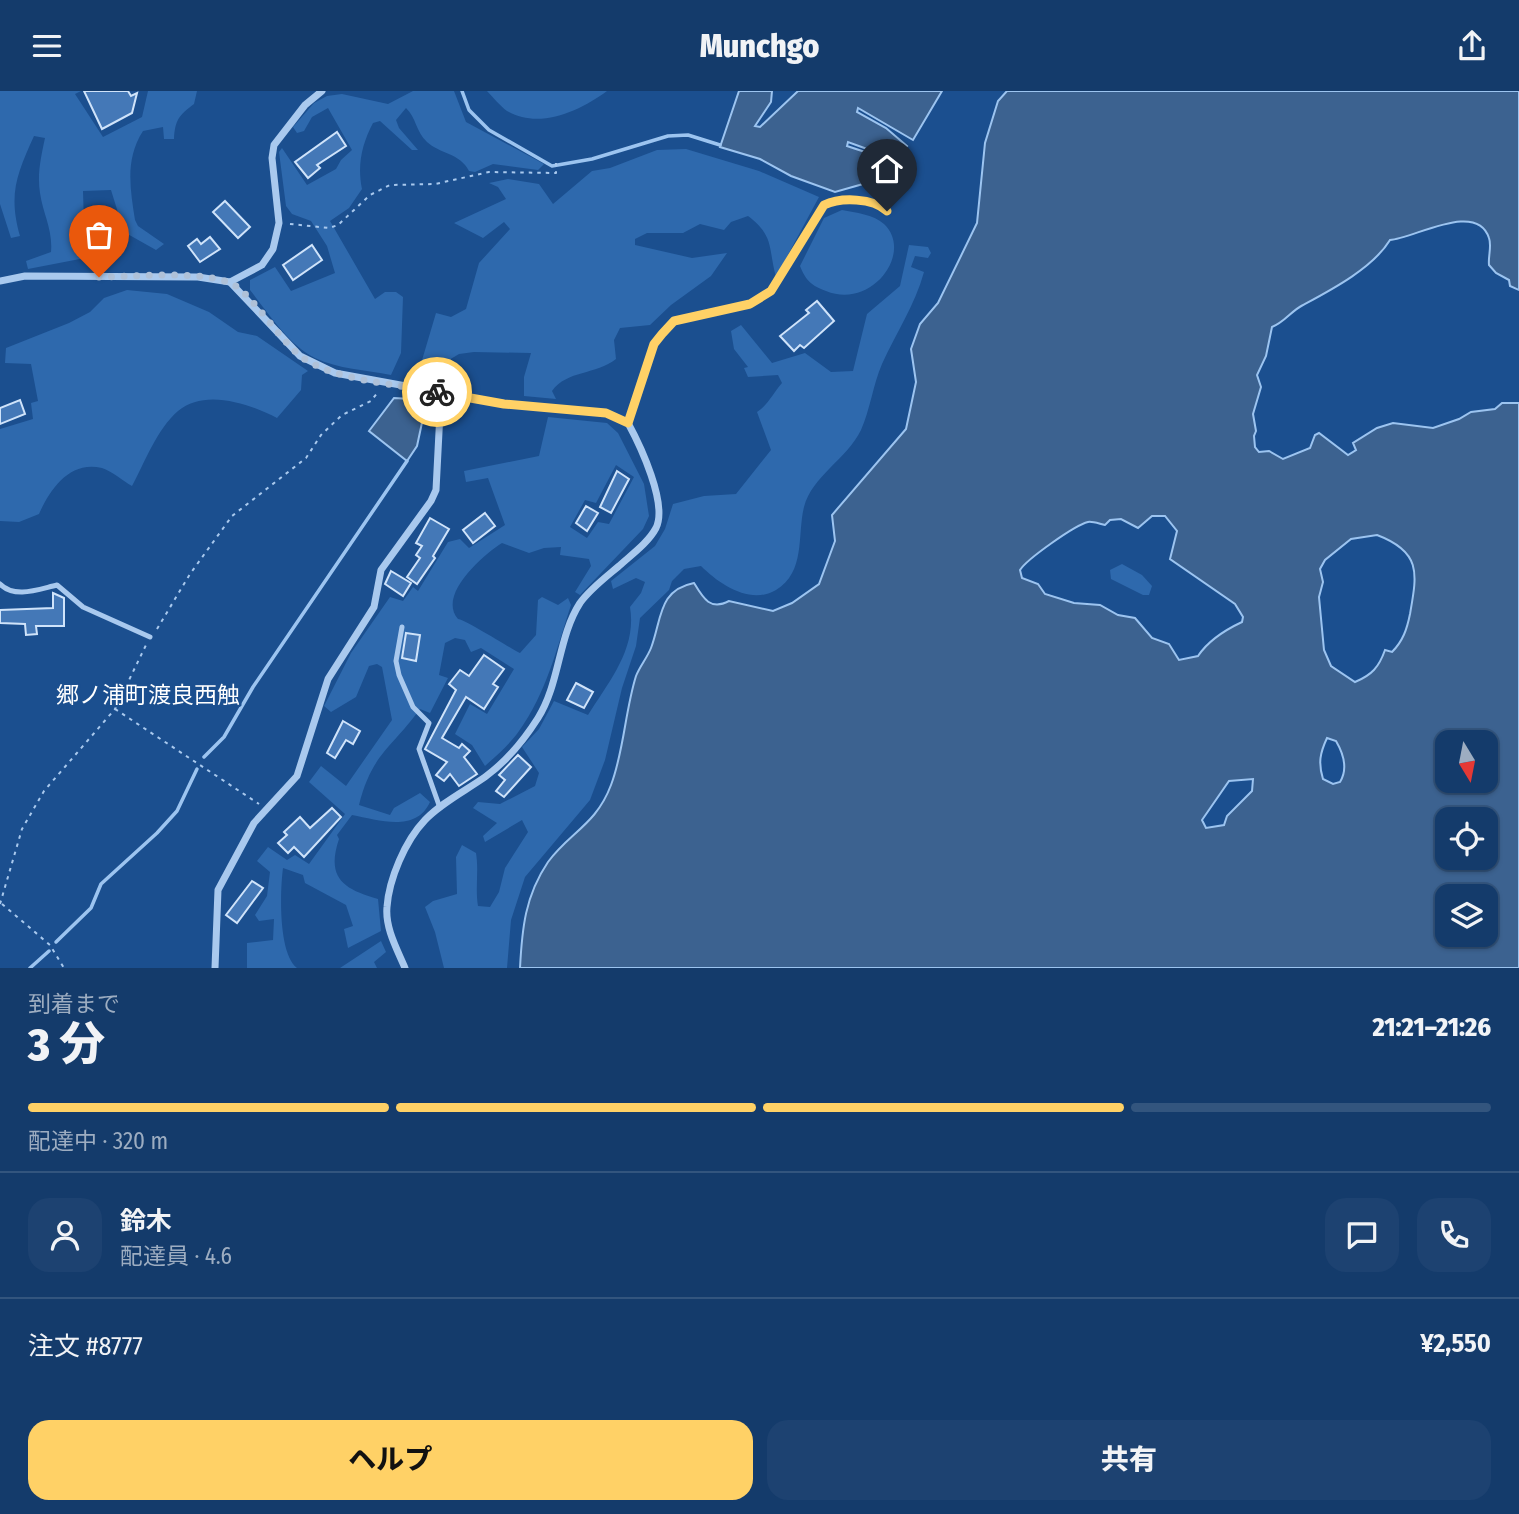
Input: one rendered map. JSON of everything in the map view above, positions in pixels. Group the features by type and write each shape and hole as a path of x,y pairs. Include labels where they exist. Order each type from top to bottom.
{"street":[{"path":"0,281 26,276 171,277 230,282 254,270 268,258 279,223 272,158 274,145 305,105 322,91"},
{"path":"230,282 306,360 335,373 441,393 504,404 606,413 628,423 650,471 659,519 654,531 581,603 569,625 565,648 540,715 496,768 425,820 401,858 387,908 390,932 405,968"},
{"path":"215,968 218,890 243,839 265,809 297,776 328,679 374,607 381,570 387,558 424,515 436,489 441,393"}],"lane":[{"path":"628,423 654,344 674,321 750,304 771,291 824,205 847,201 879,204 887,211"},
{"path":"0,584 6,591 14,592 57,586 83,607 150,637"},
{"path":"402,627 396,661 413,708 429,723 419,748 440,808"}],"path":[{"path":"279,223 328,228 338,225 370,195 390,185 435,184 470,179 489,172 527,175 556,173 556,163"},
{"path":"64,968 50,945 1,904 17,843 44,791 115,709 150,637 190,574 232,516 306,458 321,435 342,415 371,401 383,381"},
{"path":"115,709 265,809"}],"shaded area":[{"path":"0,91 81,91 75,94 103,137 142,117 148,91 197,91 194,104 177,122 174,139 164,139 163,127 143,131 133,152 130,174 135,220 138,226 164,244 156,250 124,232 111,190 83,191 85,258 28,269 26,261 51,252 51,236 39,186 45,138 34,136 19,173 15,208 20,236 11,238 0,204"},
{"path":"413,91 454,91 466,122 544,164 538,170 493,164 475,172 469,171 455,157 427,142 406,108 396,120 399,128 418,150 412,150 380,121 373,123 362,155 362,189 349,208 330,221 375,299 385,292 396,292 403,297 401,353 391,375 333,365 315,358 296,345 250,290 250,280 275,267 291,291 335,273 327,246 311,221 292,214 286,206 279,152 282,148 307,185 336,169 352,150 328,108 312,117 304,131 297,133 293,127 314,103 327,96 342,94 388,104"},
{"path":"487,91 607,91 559,116 532,119 507,111"},
{"path":"739,91 772,91 771,102 755,126 760,127 798,91 942,91 913,140 858,108 857,112 886,128 907,146 887,165 867,149 848,142 847,146 865,152 882,168 863,184 835,192 791,176 760,159 720,147"},
{"path":"1007,91 1519,91 1519,290 1510,286 1509,280 1496,273 1489,265 1489,238 1482,227 1472,222 1444,224 1390,240 1362,269 1299,307 1272,327 1266,356 1257,375 1261,387 1253,414 1255,447 1259,452 1269,451 1283,459 1310,448 1315,435 1319,433 1348,455 1356,450 1353,443 1377,428 1393,423 1433,428 1471,412 1495,409 1502,403 1519,403 1519,968 520,968 524,926 534,887 556,852 590,819 605,799 619,759 636,676 651,648 667,599 682,587 694,583 704,598 712,604 729,601 773,611 792,603 819,584 835,541 832,515 906,429 916,382 911,349 920,324 938,303 977,223 985,143 998,101","holes":["1152,516 1165,516 1177,531 1170,559 1235,604 1243,617 1242,622 1217,636 1198,656 1179,660 1169,644 1152,638 1135,618 1118,615 1100,605 1074,603 1045,594 1038,584 1022,578 1020,570 1032,558 1082,524 1090,522 1105,525 1110,520 1121,519 1138,528","1377,535 1392,542 1409,557 1414,576 1412,600 1402,639 1392,652 1385,650 1370,673 1355,682 1331,666 1324,650 1319,597 1323,582 1320,569 1325,560 1351,539","1327,738 1336,741 1344,766 1340,782 1333,784 1323,779 1321,773 1320,763","1253,779 1252,791 1227,816 1224,825 1206,828 1202,820 1229,781"]},
{"path":"686,149 759,171 819,197 776,277 767,237 748,216 731,222 724,230 700,224 683,233 647,233 635,239 635,245 692,258 727,253 711,276 671,305 650,325 620,328 614,340 616,359 558,384 552,391 556,399 524,396 524,377 531,353 459,354 449,360 446,369 453,382 417,377 436,313 451,317 466,309 479,263 510,229 504,222 483,238 454,223 506,199 498,187 489,183 508,179 539,184 553,204 592,171 610,168 657,150"},
{"path":"842,210 864,214 884,224 892,236 894,249 891,263 884,275 872,286 843,295 813,285 800,266 824,218"},
{"path":"909,245 928,247 931,253 928,258 915,256 911,267 924,272 920,284 882,364 861,430 808,496 802,518 799,552 792,573 776,590 756,595 726,586 701,566 684,569 672,581 669,590 640,618 636,646 622,688 605,760 590,800 525,877 511,920 507,968 444,968 435,932 425,907 433,901 457,894 456,857 462,845 476,853 478,906 490,907 499,892 505,868 528,832 522,820 485,842 483,836 497,823 473,808 478,802 500,804 535,786 539,773 522,747 539,729 554,701 588,715 620,664 629,637 630,607 641,593 645,582 636,578 613,589 611,581 655,546 665,529 673,504 704,496 736,494 771,450 757,412 782,383 778,375 748,377 744,368 748,367 734,349 731,331 741,325 772,363 805,353 831,372 853,371 867,314 900,286"},
{"path":"127,290 167,294 209,312 238,332 257,336 308,371 302,375 301,390 277,418 228,401 201,400 189,404 178,411 164,427 132,486 102,468 80,468 55,486 39,514 19,522 0,521 0,429 33,419 31,403 38,401 31,364 5,363 6,348 69,323 90,312 104,298"},
{"path":"394,398 411,399 426,404 417,446 407,461 369,431"},
{"path":"548,417 607,423 618,433 644,484 649,516 643,529 580,595 575,592 591,566 589,559 560,555 561,547 544,548 529,553 502,543 474,566 453,599 453,609 458,619 520,653 536,635 538,600 542,597 558,605 568,598 571,605 537,702 512,740 485,766 472,745 455,734 470,704 487,714 514,669 481,648 471,652 465,640 455,638 445,643 439,675 448,678 430,713 420,709 384,752 370,774 359,805 390,815 394,808 420,793 430,802 424,812 406,821 385,821 352,815 337,835 339,839 336,872 347,886 378,899 381,931 348,948 344,929 353,926 346,905 305,883 303,875 283,868 283,936 286,949 297,968 247,968 247,943 273,940 274,919 259,921 255,915 267,896 270,872 257,861 268,847 287,860 295,855 309,864 345,814 309,782 321,766 346,786 392,720 382,667 377,664 369,666 356,697 331,712 324,706 351,653 390,597 403,601 413,587 418,591 448,542 460,539 469,548 505,525 488,478 466,482 464,471 539,456","holes":["616,465 634,477 609,524 598,522 587,538 570,527 585,500 596,503"]},
{"path":"1122,564 1142,575 1152,586 1149,595 1143,595 1111,579 1110,570"},
{"path":"381,941 386,952 374,962 377,968 340,968"}],"building":[{"path":"84,91 128,91 131,96 137,93 132,113 102,129"},
{"path":"337,132 346,146 317,165 320,168 308,178 295,162"},
{"path":"225,201 250,227 238,238 213,212"},
{"path":"210,237 220,249 200,262 188,246 197,239 201,244"},
{"path":"312,245 322,260 293,280 283,265"},
{"path":"817,301 834,321 804,348 800,345 794,351 780,336 809,313 806,310"},
{"path":"20,400 25,414 0,424 0,408"},
{"path":"617,471 629,479 611,513 600,507"},
{"path":"586,506 598,513 587,531 576,523"},
{"path":"485,513 495,526 473,543 463,530"},
{"path":"430,518 449,529 433,556 435,558 417,584 407,577 420,558 416,555 422,546 416,543"},
{"path":"391,571 411,583 403,596 385,584"},
{"path":"53,593 64,598 64,626 36,626 37,634 26,635 25,624 0,623 0,610 53,608"},
{"path":"406,633 420,635 416,661 402,658"},
{"path":"484,655 504,669 493,684 498,687 484,709 466,697 442,738 459,748 462,744 470,751 464,757 477,774 459,786 450,774 444,781 436,775 447,762 425,749 456,690 449,684 460,670 469,676"},
{"path":"576,683 593,692 584,708 567,700"},
{"path":"343,721 360,731 353,744 346,740 335,758 327,753"},
{"path":"518,755 531,767 504,797 496,791 505,780 499,775"},
{"path":"332,808 341,817 304,857 294,847 288,853 278,843 287,835 284,832 300,817 310,828"},
{"path":"252,881 263,888 237,923 226,915"}],"waterway":[{"path":"462,91 469,110 489,130 552,166 592,159 668,136 688,135 720,145"},
{"path":"204,757 224,737 253,687 407,461"},
{"path":"56,942 91,908 101,884 177,811 197,769"},
{"path":"30,968 49,951"}],"way so far":[{"path":"99,277 198,277 230,282 284,341 312,364 335,373 437,392"}],"district":[{"name":"郷ノ浦町渡良西触","path":"148,695"}],"route":[{"path":"437,392 504,404 606,413 628,423 654,344 674,321 750,304 771,291 824,205 835,200 879,204 887,211"}]}
